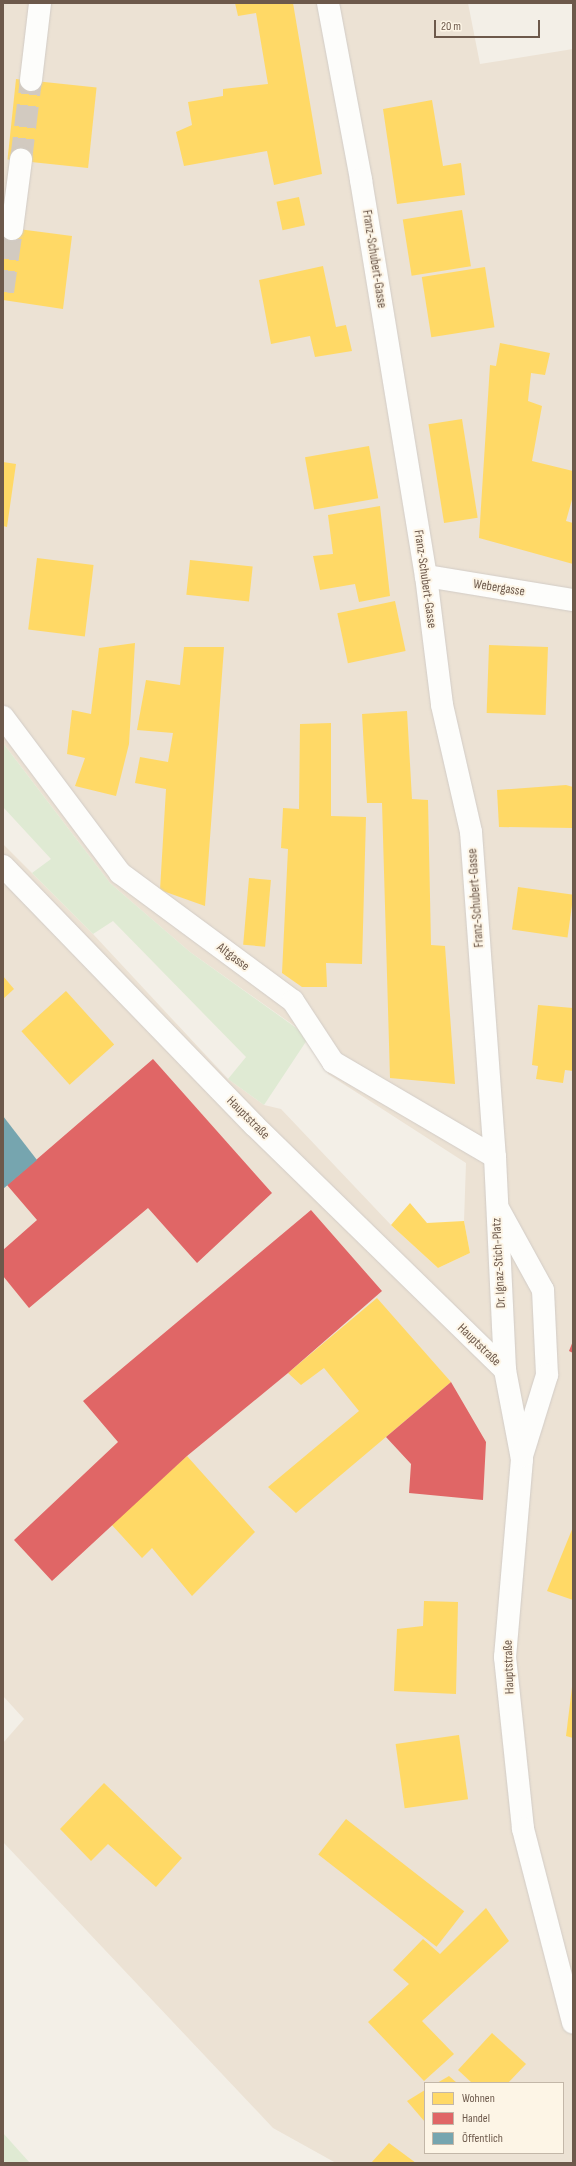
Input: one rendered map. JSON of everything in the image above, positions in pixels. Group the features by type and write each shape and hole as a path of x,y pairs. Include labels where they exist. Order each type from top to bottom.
{"street":[{"path":"31,80 40,3"},
{"name":"Franz-Schubert-Gasse","path":"328,3 361,180 426,576 442,705 471,832 495,1157"},
{"path":"12,229 21,160"},
{"name":"Webergasse","path":"426,576 573,600"},
{"name":"Altgasse","path":"3,717 120,873 293,1001 333,1062 495,1157"},
{"name":"Hauptstraße","path":"3,866 254,1124 505,1370 522,1459 506,1657 523,1828 573,2023"},
{"name":"Dr. Ignaz-Stich-Platz","path":"495,1157 496,1204 505,1370"},
{"path":"496,1204 543,1290 547,1375 522,1459"}],"shaded area":[{"path":"3,3 468,3 480,64 573,49 573,2163 336,2163 273,2128 3,1842 3,1743 24,1719 3,1696 3,844 93,934 228,1079 264,1105 281,1109 391,1225 438,1268 470,1253 464,1221 466,1163 328,1074 320,1044 190,952 110,883 3,743"}],"green space":[{"path":"3,743 110,883 190,952 309,1037 264,1105 228,1079 246,1057 113,921 93,934 32,873 51,859 3,807"},
{"path":"3,2133 30,2163 3,2163"}],"building: Wohnen":[{"path":"235,3 293,3 322,174 274,185 267,151 184,166 176,132 192,125 188,102 223,96 223,89 268,84 256,13 238,16"},
{"path":"16,79 97,87 88,168 8,160"},
{"path":"432,100 443,166 461,163 465,195 397,204 383,109"},
{"path":"299,197 305,225 283,230 277,202"},
{"path":"462,210 471,266 412,276 403,219"},
{"path":"3,227 72,236 63,309 3,300"},
{"path":"323,266 336,327 346,325 352,351 315,357 310,336 271,344 259,280"},
{"path":"485,267 495,327 431,337 422,277"},
{"path":"500,343 550,353 545,375 531,373 528,401 542,406 532,461 573,471 573,496 566,521 573,523 573,564 479,538 490,365 496,366"},
{"path":"462,419 478,518 444,523 428,424"},
{"path":"369,446 378,498 314,509 305,457"},
{"path":"3,462 16,464 7,527 3,526"},
{"path":"380,506 390,596 359,602 355,584 320,590 313,556 333,554 328,515"},
{"path":"37,558 94,565 85,636 28,629"},
{"path":"190,560 253,567 249,601 186,595"},
{"path":"395,601 406,651 348,663 337,613"},
{"path":"135,643 129,744 116,796 75,786 85,758 67,754 72,710 91,714 99,648"},
{"path":"489,645 548,647 546,715 487,713"},
{"path":"184,647 224,647 205,906 160,890 166,789 135,783 140,757 168,762 173,733 137,730 146,680 180,685"},
{"path":"407,711 412,799 428,800 431,945 445,946 455,1084 390,1078 382,803 367,803 362,714"},
{"path":"331,723 331,816 366,817 362,964 326,963 327,987 302,987 282,973 288,849 281,848 283,808 299,809 300,724"},
{"path":"566,785 573,787 573,828 499,827 497,790"},
{"path":"249,878 271,880 265,947 243,945"},
{"path":"518,887 573,895 567,937 512,930"},
{"path":"3,976 14,989 3,999"},
{"path":"66,991 114,1045 70,1085 21,1031"},
{"path":"538,1005 573,1008 573,1071 565,1070 563,1083 536,1079 538,1066 532,1065"},
{"path":"410,1203 427,1223 464,1221 470,1253 438,1268 391,1225"},
{"path":"377,1298 451,1382 296,1513 268,1487 359,1411 324,1368 301,1385 288,1373"},
{"path":"187,1456 255,1532 192,1596 152,1548 142,1558 111,1524"},
{"path":"573,1527 573,1600 547,1591"},
{"path":"424,1601 458,1602 456,1694 394,1691 397,1629 423,1626"},
{"path":"573,1687 573,1738 566,1736"},
{"path":"459,1735 468,1799 405,1808 396,1744"},
{"path":"104,1783 182,1858 156,1887 108,1844 91,1861 60,1829"},
{"path":"346,1819 464,1911 436,1947 318,1854"},
{"path":"486,1908 509,1941 422,2021 454,2054 424,2081 368,2022 409,1984 393,1970 423,1939 440,1954"},
{"path":"492,2033 526,2064 509,2082 471,2082 458,2070"},
{"path":"449,2076 456,2082 439,2082"},
{"path":"424,2091 424,2121 407,2101"},
{"path":"389,2143 416,2163 371,2163"}],"building: Handel":[{"path":"153,1059 272,1193 197,1263 148,1208 29,1308 3,1276 3,1250 37,1220 7,1185"},
{"path":"311,1210 382,1291 288,1373 187,1456 52,1581 14,1540 118,1442 83,1401"},
{"path":"573,1341 573,1353 569,1351"},
{"path":"451,1382 486,1442 483,1500 409,1493 411,1464 386,1437"}],"building: Öffentlich":[{"path":"3,1116 37,1160 3,1189"}],"tunnel":[{"path":"21,160 31,80"},
{"path":"3,292 12,229"}]}
